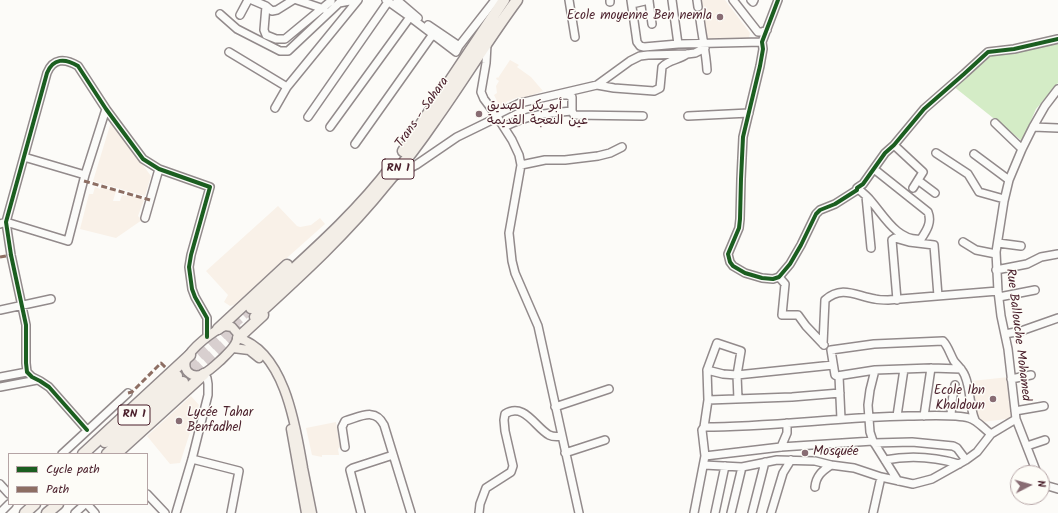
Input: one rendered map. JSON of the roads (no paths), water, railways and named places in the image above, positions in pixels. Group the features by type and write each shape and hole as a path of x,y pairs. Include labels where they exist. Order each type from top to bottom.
{"highway":[{"name":"Trans - Sahara","path":"504,0 408,145 376,185 253,313 328,248 360,215 435,121 476,58 487,44 491,35 517,0"},
{"path":"218,329 321,233 340,224"},
{"path":"238,338 317,266 328,248"},
{"path":"84,453 190,355"},
{"path":"117,453 204,374"},
{"name":"RN 1","path":"92,453 180,379 108,453"},
{"path":"45,513 53,505"},
{"path":"45,513 57,505"}],"main road":[{"path":"225,326 232,327 236,330 238,338 233,348 204,374 193,376 186,370 186,363 190,355 207,337 218,329 225,326"},
{"path":"238,338 251,344 267,358 275,370 286,393 291,406 297,432 312,513"},
{"path":"233,348 249,350 259,358 271,374 282,396 290,421 306,513"}],"street":[{"path":"240,15 248,0"},
{"path":"252,0 266,6 272,11 277,10 293,0"},
{"path":"297,0 324,9"},
{"path":"323,0 339,3 355,0"},
{"path":"275,108 287,87 358,0"},
{"path":"397,0 425,23 459,46"},
{"path":"308,117 387,1 456,52 459,46 495,0"},
{"path":"569,0 575,37"},
{"path":"652,24 649,0 631,2 637,42 640,46 644,47 678,44 704,46 762,42"},
{"path":"672,0 678,44"},
{"path":"733,0 758,32 767,30"},
{"path":"751,0 753,2 754,0"},
{"path":"778,0 762,42 763,49 761,61 743,143 739,228 728,254 733,266 745,273 768,279 779,277 790,264 816,214 820,210 847,197 864,184 885,153 894,145 924,110 988,52 1014,49 1058,39"},
{"path":"266,6 264,30 266,35 276,39 285,39 324,9 331,1"},
{"path":"220,14 237,29 280,52 288,51 339,3"},
{"path":"330,127 410,17"},
{"path":"700,19 707,70"},
{"path":"355,144 432,34"},
{"path":"487,44 486,63 481,92 504,127 519,155 521,166 510,225 510,245 515,273 538,326 579,513"},
{"path":"597,85 634,58 640,56 695,53 704,46"},
{"path":"229,52 287,87"},
{"path":"391,178 416,165 457,137 520,103 597,85 614,88 658,90 660,88 662,67 682,58 687,54"},
{"path":"87,430 48,387 27,372 26,325 3,223 24,157 47,73 50,66 56,62 72,62 78,66 106,109 143,159 159,169 210,186 189,267 192,289 207,318 207,337"},
{"name":"Rue Ballouche Mohamed","path":"1034,465 1016,419 1008,345 998,294 996,254 1004,199 1009,180 1033,127 1045,106 1058,89"},
{"path":"537,98 570,95 572,97 572,111 574,115 643,116"},
{"path":"3,223 68,241 106,109"},
{"path":"504,127 518,119 543,113 572,111"},
{"path":"688,116 749,113"},
{"path":"995,123 1022,149"},
{"path":"1033,127 1058,128"},
{"path":"894,145 923,170 924,173 914,188"},
{"path":"521,166 545,160 565,160 598,156 610,153 622,147"},
{"path":"936,153 968,174 979,192 1004,199"},
{"path":"974,154 1009,180"},
{"path":"24,157 86,175"},
{"path":"145,218 159,169"},
{"path":"857,188 899,233 907,238 921,239 926,231 930,219 928,212 874,169"},
{"path":"919,181 935,193"},
{"path":"866,196 871,248"},
{"path":"897,300 892,240 895,238 909,242 934,245 938,296"},
{"path":"964,242 976,250 996,254"},
{"path":"998,243 1021,246"},
{"path":"996,270 1027,264 1041,257 1058,254"},
{"path":"779,277 785,284 782,315 798,315 806,326 823,344 831,350 874,344 943,341 965,376 969,387 972,414 975,420 991,434"},
{"path":"823,344 825,300 840,292 851,293 874,299 897,300 938,296 998,294 1035,290"},
{"path":"0,310 51,299"},
{"path":"1005,334 1021,331 1058,318"},
{"path":"694,513 705,456 702,434 708,400 707,370 716,344 718,343 741,351 737,375 738,399"},
{"path":"831,350 835,374 837,376 875,370 931,368 961,369"},
{"path":"707,370 722,374 737,375 833,365"},
{"path":"924,416 931,368"},
{"path":"897,416 904,369"},
{"path":"875,370 868,405 870,432 873,442 898,481"},
{"path":"0,377 27,372"},
{"path":"176,513 192,459 194,446 208,395 207,378 204,374"},
{"path":"1011,379 1031,375"},
{"path":"840,376 841,419"},
{"path":"0,388 37,380"},
{"path":"951,416 955,385"},
{"path":"555,407 609,389"},
{"path":"63,453 128,393"},
{"path":"708,400 792,397 840,393"},
{"path":"1015,411 1044,406"},
{"path":"479,513 480,504 486,488 511,472 513,466 505,432 505,414 511,410 516,410 523,413 549,435 562,436"},
{"path":"345,447 342,427 346,421 366,415 377,415 381,418 411,513"},
{"path":"704,427 738,427 897,416 951,416 975,420"},
{"path":"704,465 742,467 777,460 815,461 854,468 913,484 932,479 966,460 977,452 991,434 1016,419"},
{"path":"777,460 778,447 787,433 788,423"},
{"path":"565,453 605,440"},
{"path":"1027,446 1046,440"},
{"path":"705,456 778,447 873,442 912,442 953,446 957,448 966,460"},
{"path":"171,513 188,457 194,446"},
{"path":"361,513 350,470 352,468 393,455"},
{"path":"885,460 917,457 949,461 959,464"},
{"path":"192,459 239,471 231,513"},
{"path":"771,513 783,473 791,460"},
{"path":"752,513 765,462"},
{"path":"815,487 817,477 831,465"},
{"path":"715,513 724,466"},
{"path":"731,513 742,467"},
{"path":"873,513 882,476"},
{"path":"0,484 8,493"},
{"path":"148,495 165,513"},
{"path":"0,513 8,505"},
{"path":"75,513 85,505"},
{"path":"87,505 95,513"}],"tunnel":[{"path":"177,376 251,308"},
{"path":"183,382 242,328"}],"place":[{"name":"Ecole moyenne Ben nemla","path":"720,17"},
{"name":"أبو بكر الصديق عين النعجة القديمة","path":"479,114"},
{"name":"Ecole Ibn Khaldoun","path":"993,399"},
{"name":"Lycée Tahar Benfadhel","path":"179,421"},
{"name":"Mosquée","path":"805,453"}]}
